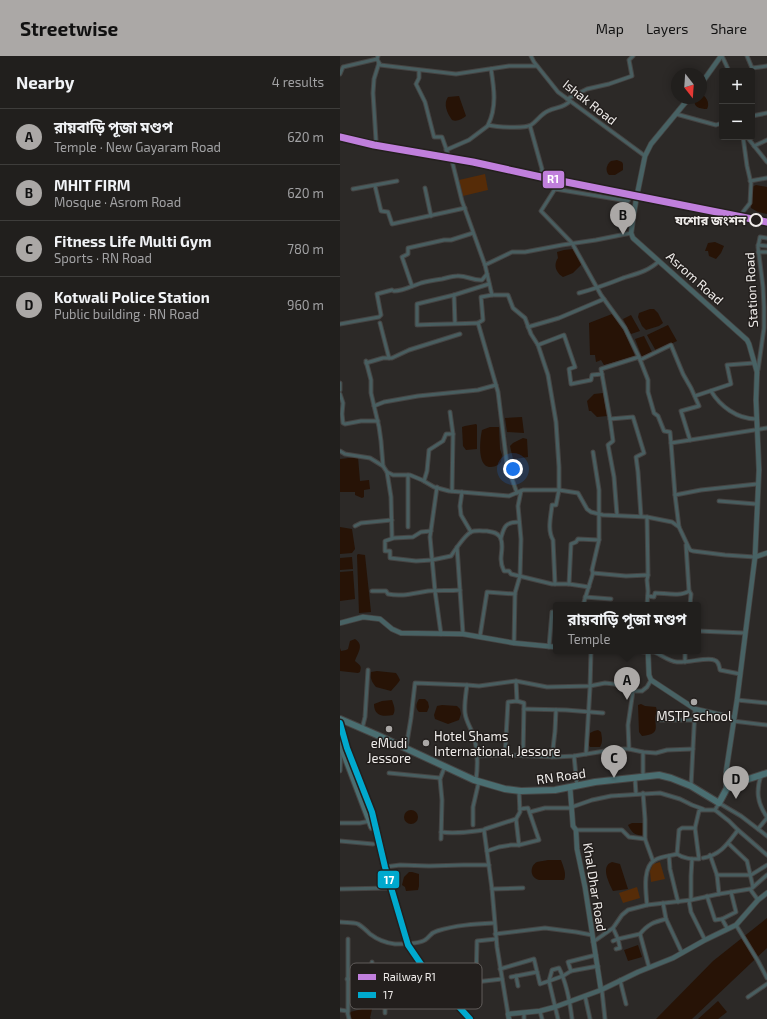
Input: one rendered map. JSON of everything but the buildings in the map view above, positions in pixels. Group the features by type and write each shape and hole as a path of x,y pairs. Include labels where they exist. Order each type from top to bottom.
{"highway":[{"name":"RN Road","path":"340,719 477,781 506,789 519,791 555,790 595,782 659,775 666,776 691,786 719,803"},
{"name":"RN Road","path":"340,724 353,725"},
{"path":"340,724 347,748 372,812 381,851"},
{"path":"341,745 381,851 407,943 419,963"},
{"path":"719,803 730,785 764,774"},
{"path":"461,1009 470,1019"}],"street":[{"name":"Ishak Road","path":"532,56 536,66 558,92 645,156"},
{"path":"489,125 517,128 530,126 546,112 566,105 569,100 587,89 609,84 632,76 629,60 633,56"},
{"path":"707,76 722,56 728,68"},
{"path":"747,56 752,68 767,66"},
{"path":"340,74 343,67 378,58 379,63 374,79 373,93 376,140"},
{"path":"379,63 380,65 456,74 509,66 536,66"},
{"path":"446,150 469,140 489,125 494,102 491,69"},
{"path":"419,70 419,78 416,84 425,102 434,137 442,137 446,150 452,161 465,208 487,274 492,296"},
{"path":"484,265 512,252 525,252 596,240 631,232 636,198 645,156 651,144 684,104"},
{"path":"755,115 767,113"},
{"path":"676,114 716,125 719,124"},
{"path":"530,126 542,169 541,177"},
{"path":"739,217 750,203 750,181 743,140"},
{"path":"749,140 767,162"},
{"path":"754,146 767,140"},
{"path":"750,181 767,178"},
{"path":"353,189 396,181"},
{"path":"375,186 381,211 388,212 392,224 465,208"},
{"path":"425,188 431,216"},
{"path":"630,196 628,200 555,189 541,211 572,243 604,299 625,328 640,358 648,380 648,392 654,413 658,416 664,431 670,432 679,527 689,548 693,551 754,557 767,553"},
{"name":"Asrom Road","path":"631,232 633,238 744,337 749,344 757,372 756,430 758,470 754,557 737,700 726,772 726,790"},
{"path":"412,286 402,257 408,254 408,248 444,240 451,240 473,233"},
{"name":"Station Road","path":"757,372 764,328 764,307 758,245 760,237 767,238"},
{"path":"758,245 767,246"},
{"path":"758,252 767,252"},
{"path":"579,293 639,274 654,266 659,261"},
{"path":"761,274 767,273"},
{"path":"340,324 379,317 381,315 377,294 393,290 396,291 422,283 457,276 482,280 487,274"},
{"path":"762,280 767,280"},
{"path":"489,284 454,295 417,304 417,325 478,323 483,320 481,297 492,296 508,295 513,308 524,318 538,345 548,375 556,422 559,490 556,505 552,505 550,526 550,535 553,540 555,584"},
{"path":"454,295 455,324"},
{"path":"528,327 559,318 604,299"},
{"path":"478,323 498,392 507,465 519,492 518,506 521,539 520,576 515,594 514,643"},
{"path":"380,324 389,358"},
{"path":"383,466 378,421 371,393 366,362 383,358 392,358 410,350 460,334"},
{"path":"538,345 564,335 575,367 569,369 571,384 591,380 592,375 602,374"},
{"path":"617,515 614,477 608,445 613,441 601,369 640,358 671,345 699,406 681,411 690,440"},
{"path":"695,396 731,384 727,365 754,362"},
{"path":"340,383 340,390"},
{"path":"374,406 384,402 418,396 478,390 496,385"},
{"path":"711,391 720,403 739,416 749,419 756,419"},
{"path":"340,394 343,403 343,423 378,421"},
{"path":"450,412 453,434 452,492"},
{"path":"610,419 633,417 644,453 636,457 641,516"},
{"path":"672,443 767,428"},
{"path":"424,481 427,471 429,450 443,440 446,434 453,434"},
{"path":"340,451 345,454 370,458 383,466 387,472 391,497 392,538"},
{"path":"584,602 594,573 592,570 599,540 599,490 593,452"},
{"path":"387,472 393,475 410,475 437,488 452,492 509,496 523,490 559,490 578,493 588,511 599,514 648,517 672,522 679,527"},
{"path":"408,475 408,527"},
{"path":"675,495 714,488 757,484"},
{"path":"437,488 430,537 441,634"},
{"path":"462,492 460,506 461,515 470,532"},
{"path":"719,501 756,504"},
{"path":"647,602 648,517"},
{"path":"355,526 361,523 392,520"},
{"path":"519,522 512,522 504,528 501,538 501,558 504,571 509,571 511,574 555,584 569,584 589,587"},
{"path":"431,531 421,532 413,537 392,538 385,541 385,551 390,550 390,558 416,561 432,560 451,556 457,546 470,532 478,531 496,533 501,538"},
{"path":"569,584 571,544 576,542 578,538 599,540"},
{"path":"686,542 689,591 691,594 690,602"},
{"path":"457,546 463,634"},
{"path":"594,573 626,576 648,575"},
{"path":"372,591 386,591 388,594 394,595 460,590"},
{"path":"648,596 654,597 655,593 682,594 689,591"},
{"path":"480,636 487,592 515,594"},
{"path":"585,597 611,599"},
{"path":"549,646 553,612"},
{"path":"340,623 363,617 380,619 392,629 401,633 463,634 514,643 553,647"},
{"path":"701,631 745,633"},
{"path":"586,754 591,654"},
{"path":"648,654 649,675 651,680 695,709 733,719 767,725"},
{"path":"659,654 677,662 715,660 718,662 720,670 740,674"},
{"path":"685,654 685,662"},
{"path":"362,729 368,670"},
{"path":"406,748 412,718 415,683 479,686 516,681 547,687 590,686 610,683 633,691 642,691 647,687 651,680"},
{"path":"516,681 517,701"},
{"path":"467,685 465,709 473,735 477,756 477,781 473,807 473,825"},
{"path":"629,749 628,725 633,691"},
{"path":"737,700 767,703"},
{"path":"505,755 508,701 517,701 524,702 523,756"},
{"path":"524,709 603,713"},
{"path":"691,786 695,709"},
{"path":"552,757 556,710"},
{"path":"660,720 694,720"},
{"path":"340,770 341,745"},
{"path":"477,756 505,755 552,757 574,756 616,749 629,749 656,753 667,750 693,748"},
{"path":"643,752 643,777"},
{"path":"573,787 574,756"},
{"path":"441,839 442,800 440,778 445,766"},
{"path":"389,773 440,778"},
{"path":"758,829 767,818 758,800 758,783 764,774"},
{"path":"635,778 636,794"},
{"name":"Khal Dhar Road","path":"573,787 573,826 576,830 577,849 585,887 602,991"},
{"path":"519,791 520,809 519,815 516,819 519,846"},
{"path":"530,812 545,808 572,807 592,800 611,796 660,793 680,799 703,809 714,810 729,821 767,855"},
{"path":"642,794 645,819 645,839 653,861"},
{"path":"714,810 719,803 741,816 767,836"},
{"path":"487,851 498,847 511,845 519,846 539,840 528,808 520,809"},
{"path":"647,905 645,881 653,861 677,854 679,856 692,859 699,859 694,828 699,811 703,809"},
{"path":"441,832 451,834 467,833 484,830 516,819"},
{"path":"340,823 360,823 370,820"},
{"path":"677,854 679,830 682,828 694,828"},
{"path":"484,830 492,889 495,934 508,1017 555,1007 602,991 620,980 673,958 727,928 736,925 758,900 767,893"},
{"path":"576,830 622,830 629,837 635,839 645,839"},
{"path":"703,858 720,851 738,830"},
{"path":"340,841 373,844"},
{"path":"728,843 746,859 749,867 752,888 758,900"},
{"path":"710,855 717,875 719,894"},
{"path":"669,856 670,869 678,902"},
{"path":"692,859 690,876 691,912 705,940"},
{"path":"386,868 400,865 489,865"},
{"path":"717,875 750,875 767,865"},
{"path":"593,942 612,928 628,910 647,905 690,901 707,896 752,888 767,875"},
{"path":"340,889 391,888"},
{"path":"492,889 522,888"},
{"path":"731,892 736,912 741,919"},
{"path":"707,896 715,920 722,919 736,912"},
{"path":"663,903 666,918 682,953"},
{"path":"613,941 640,934 646,927 656,921 666,918"},
{"path":"722,919 727,928"},
{"path":"340,922 351,922 361,926 380,941 386,943 407,943 424,940 431,933 466,924 494,923"},
{"path":"736,925 767,978"},
{"path":"495,934 545,928 592,935"},
{"path":"612,928 618,939 620,948 616,949"},
{"path":"640,934 649,967"},
{"path":"348,939 347,979 349,1019"},
{"path":"476,963 477,941 496,939"},
{"path":"571,971 568,962 596,955"},
{"path":"500,969 534,959 540,984 563,976 571,971 598,966"},
{"path":"558,1019 549,981 552,970 569,966"},
{"path":"559,968 563,976 570,1002 572,1019"},
{"path":"511,977 537,972"},
{"path":"516,976 518,986"},
{"path":"482,981 502,979"},
{"path":"620,980 626,1004"},
{"path":"748,997 767,984"},
{"path":"602,991 605,1019"},
{"path":"585,996 590,1019"},
{"path":"340,1010 348,1012"},
{"path":"540,1011 542,1019"},
{"path":"524,1013 524,1019"}],"shaded area":[{"path":"459,96 466,116 454,121 447,111 446,103 448,97"},
{"path":"707,100 708,101 707,109 697,107 695,104 707,104"},
{"path":"617,160 622,162 623,170 615,175 609,175 607,170 608,164 611,161"},
{"path":"485,174 488,190 463,196 459,180"},
{"path":"756,185 767,187 767,214 758,212 751,208 752,187"},
{"path":"715,242 724,246 716,259 709,256 708,251 705,251 708,243"},
{"path":"573,249 581,262 581,265 573,273 563,277 556,269 556,261 558,258 557,252"},
{"path":"654,309 658,313 663,323 659,326 646,330 642,326 638,317 639,313"},
{"path":"612,314 624,331 635,356 604,365 601,360 596,362 595,355 590,355 589,323"},
{"path":"631,315 640,331 631,334 623,319"},
{"path":"668,325 677,341 656,351 647,335"},
{"path":"644,336 652,352 642,357 635,339"},
{"path":"603,393 607,416 597,417 589,411 587,401 594,394"},
{"path":"522,417 524,433 507,432 505,418"},
{"path":"476,424 477,449 466,450 463,446 462,427"},
{"path":"490,427 499,427 500,449 502,455 501,462 493,467 485,465 480,451 482,430"},
{"path":"523,438 527,439 528,457 513,459 510,446"},
{"path":"358,457 360,481 369,480 370,489 364,490 364,497 362,498 355,495 355,492 340,492 340,459"},
{"path":"340,527 352,529 355,549 352,553 340,554"},
{"path":"358,554 365,555 371,612 359,613"},
{"path":"352,557 353,569 340,570 340,558"},
{"path":"353,571 355,599 340,601 340,572"},
{"path":"355,639 360,644 359,653 355,661 361,667 360,672 340,671 340,648 341,651 348,649 350,641"},
{"path":"377,671 396,673 400,680 391,691 376,687 373,684 371,672"},
{"path":"419,699 425,699 428,702 429,707 427,712 419,712 417,709 416,706"},
{"path":"392,700 395,710 393,715 383,716 377,713 374,708 374,704"},
{"path":"641,704 656,707 657,711 655,730 649,735 642,736 639,732 638,705"},
{"path":"437,706 457,706 460,709 461,714 459,720 448,724 435,719 434,715"},
{"path":"598,730 601,732 601,745 600,747 590,747 588,743 590,733"},
{"path":"411,810 416,812 418,817 416,822 411,824 406,822 404,817 406,812"},
{"path":"632,823 643,823 644,835 638,835 632,832 628,825"},
{"path":"548,860 561,860 565,873 564,880 540,880 534,877 532,869 534,864"},
{"path":"612,862 620,864 628,889 613,891 606,875 608,864"},
{"path":"660,862 665,879 651,882 650,871 653,864"},
{"path":"409,872 419,874 418,890 406,891 405,887 402,885 404,877"},
{"path":"637,887 640,898 623,903 619,893"},
{"path":"767,918 767,948 692,1019 656,1019 713,961"},
{"path":"638,945 642,957 628,961 624,950"},
{"path":"718,1001 727,1012 718,1019 698,1019"},
{"path":"362,1009 372,1009 371,1019 351,1019 350,1012"}],"rail line":[{"name":"R1","path":"340,137 374,145 473,162 767,222"}],"transit line":[{"name":"17","path":"340,723 347,748 372,812 385,867 408,945 420,963"},
{"name":"17","path":"461,1009 470,1019"}],"place":[{"name":"যশোর জংশন","path":"756,220"},
{"name":"MHIT FIRM","path":"623,235"},
{"name":"রায়বাড়ি পূজা মণ্ডপ","path":"627,700"},
{"name":"MSTP school","path":"694,702"},
{"name":"eMudi Jessore","path":"389,729"},
{"name":"Hotel Shams International, Jessore","path":"426,743"},
{"name":"Fitness Life Multi Gym","path":"614,778"},
{"name":"Kotwali Police Station","path":"736,799"}]}
